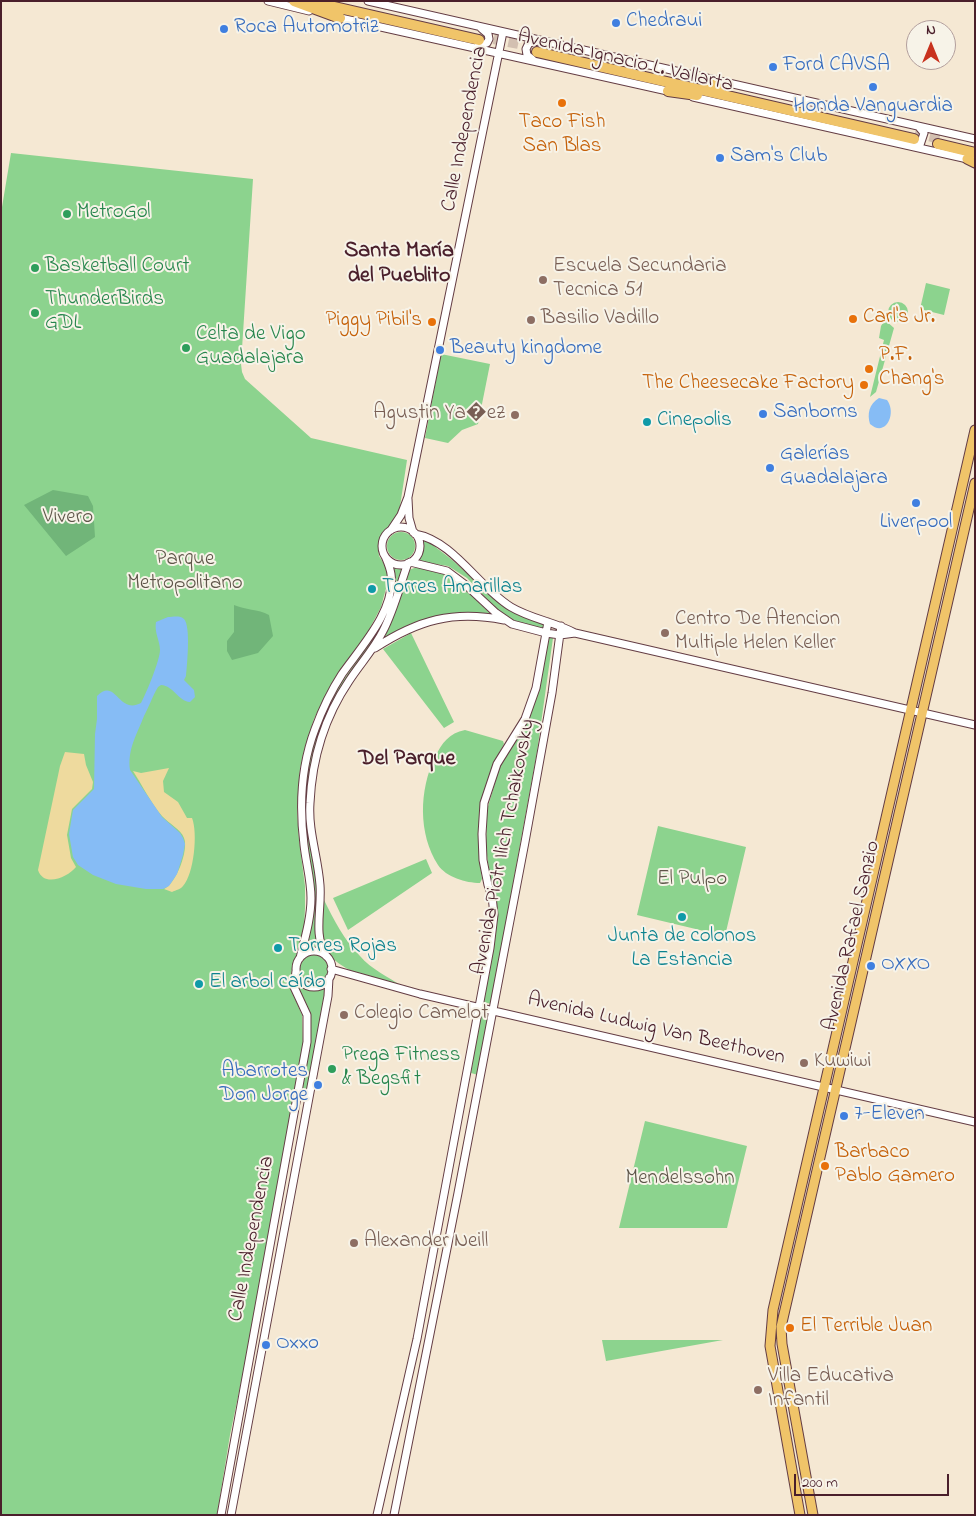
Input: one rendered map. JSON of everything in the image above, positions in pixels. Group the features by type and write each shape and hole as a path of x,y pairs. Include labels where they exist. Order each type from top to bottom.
{"highway":[{"path":"294,1 340,18"},
{"name":"Avenida Ignacio L. Vallarta","path":"308,1 477,37"},
{"name":"Avenida Ignacio L. Vallarta","path":"331,1 477,37"},
{"name":"Avenida Ignacio L. Vallarta","path":"538,50 720,89 915,136"},
{"name":"Avenida Ignacio L. Vallarta","path":"538,50 747,100 915,136"},
{"path":"696,76 720,89"},
{"path":"668,91 747,100"},
{"name":"Avenida Ignacio L. Vallarta","path":"939,138 975,147"},
{"name":"Avenida Ignacio L. Vallarta","path":"939,138 973,159"}],"main road":[{"name":"Avenida Rafael Sanzio","path":"800,1515 770,1346 770,1330 778,1281 975,430"},
{"name":"Avenida Rafael Sanzio","path":"813,1515 782,1344 781,1327 975,483"}],"street":[{"name":"Avenida Ignacio L. Vallarta","path":"268,1 340,18 477,37 503,32 538,50 668,91 915,136 975,139"},
{"name":"Avenida Ignacio L. Vallarta","path":"368,1 477,37 499,53 538,50 696,76 915,136 925,149 973,159"},
{"name":"Calle Independencia","path":"391,530 401,515 408,497 503,32"},
{"path":"925,149 931,133 939,138"},
{"name":"Calle Independencia","path":"408,497 414,533"},
{"path":"414,533 418,538 419,549 414,559 409,562 384,630 340,695 324,727 313,767 310,804 311,833 320,884 318,939 330,962 331,969 329,978 323,984 310,986 302,982 296,971 308,924 311,900 302,826 301,791 308,752 326,702 335,686 362,649 383,612 389,596 390,570 384,556 382,544 386,534 391,530 402,527 430,538 461,562 511,607 561,626 575,634"},
{"path":"384,556 395,564 409,562 447,571 506,620"},
{"path":"372,650 404,630 435,619 450,616 483,616 506,620 519,626 546,633 560,635 575,634 975,725"},
{"name":"Avenida Piotr Ilich Tchaikovsky","path":"377,1515 417,1339 480,1008 494,916 492,896 483,860 484,803 497,764 525,719 536,688 548,622"},
{"name":"Avenida Piotr Ilich Tchaikovsky","path":"394,1515 493,1011 549,710 561,626"},
{"path":"317,724 324,727"},
{"path":"300,958 307,953 314,952 326,956"},
{"name":"Avenida Ludwig Van Beethoven","path":"331,969 480,1008 975,1122"},
{"name":"Calle Independencia","path":"221,1515 308,1042 307,1016 294,987 296,971"},
{"name":"Calle Independencia","path":"231,1515 328,996 329,978"}],"green space":[{"name":"Parque Metropolitano","path":"11,153 253,179 241,364 245,379 311,438 407,460 399,513 380,538 378,546 379,556 388,573 388,581 381,607 361,645 327,692 314,719 300,769 297,810 305,886 305,908 304,929 291,975 293,994 302,1015 303,1044 230,1435 217,1515 1,1515 1,213"},
{"path":"926,283 950,289 944,315 920,309"},
{"path":"898,302 905,305 908,312 905,319 898,322 891,319 888,312 891,305"},
{"path":"885,320 894,328 876,392 870,397 884,340 879,338 881,326"},
{"path":"441,354 490,364 478,424 462,430 448,443 425,438"},
{"name":"Vivero","path":"53,490 88,496 93,506 95,537 66,556 24,505"},
{"path":"401,532 411,536 415,546 411,556 401,560 391,556 387,546 391,536"},
{"path":"421,536 451,559 494,597 546,622 544,629 517,622 499,612 467,578 448,566 416,561 421,553"},
{"path":"391,564 397,568 403,567 383,629 324,724 321,722 335,692 380,627 391,597"},
{"path":"417,567 440,572 455,580 492,615 461,614 436,618 384,639 409,570"},
{"path":"234,605 269,615 273,636 258,653 232,660 227,651 227,641 234,632"},
{"path":"411,633 454,722 444,728 383,649"},
{"path":"549,637 553,638 537,752 491,1004 484,1002 494,945 497,906 486,848 487,810 500,766 522,730 540,687"},
{"path":"317,725 323,728 308,803 318,884 316,939 321,950 312,948 304,951 312,902 305,838 305,772"},
{"path":"465,730 503,741 504,744 488,778 481,810 479,842 482,879 480,883 457,878 446,873 438,865 431,853 424,826 423,812 426,783 435,757 440,747 450,736"},
{"name":"El Pulpo","path":"658,826 746,847 725,936 637,915"},
{"path":"426,859 432,873 348,930 333,898"},
{"path":"324,900 340,930 354,950 369,965 402,986 353,971 341,965 332,957 325,947 321,935"},
{"path":"314,955 324,959 328,969 324,979 314,983 304,979 300,969 304,959"},
{"path":"297,982 308,988 319,990 326,984 306,1098 300,1096 310,1020 299,994"},
{"path":"481,1014 489,1016 478,1075 471,1073"},
{"name":"Mendelssohn","path":"645,1121 747,1146 727,1228 619,1228"},
{"path":"602,1340 723,1340 606,1361"}],"sand":[{"path":"65,752 84,754 93,782 92,789 72,809 67,835 71,858 76,867 68,874 51,880 45,879 38,870 60,766"},
{"path":"169,768 163,781 164,792 178,802 187,818 192,818 195,833 194,853 187,880 180,889 172,892 164,889 169,886 177,874 185,850 184,838 158,811 133,771 141,773"}],"water":[{"path":"879,398 887,400 891,411 885,426 876,428 870,424 869,417 871,406"},
{"path":"168,617 181,617 186,623 188,646 186,676 184,680 194,690 195,697 190,702 186,701 165,686 161,685 158,687 133,742 129,763 130,770 162,817 180,833 185,844 177,874 169,886 163,889 146,889 116,884 93,875 78,865 73,857 69,834 73,810 94,789 97,696 103,691 109,691 127,704 141,703 158,661 160,647 156,622"}],"tunnel":[{"path":"479,36 538,48"},
{"path":"915,133 940,139"}],"place":[{"name":"Chedraui","path":"616,23"},
{"name":"Roca Automotriz","path":"224,29"},
{"name":"Ford CAVSA","path":"773,67"},
{"name":"Honda Vanguardia","path":"873,87"},
{"name":"Taco Fish San Blas","path":"562,103"},
{"name":"Sam's Club","path":"720,158"},
{"name":"MetroGol","path":"67,214"},
{"name":"Basketball Court","path":"35,268"},
{"name":"Escuela Secundaria Tecnica 51","path":"543,280"},
{"name":"ThunderBirds GDL","path":"35,313"},
{"name":"Carl's Jr.","path":"853,319"},
{"name":"Basilio Vadillo","path":"531,320"},
{"name":"Piggy Pibil's","path":"432,322"},
{"name":"Celta de Vigo Guadalajara","path":"186,348"},
{"name":"Beauty kingdome","path":"440,350"},
{"name":"P.F. Chang's","path":"869,369"},
{"name":"The Cheesecake Factory","path":"864,385"},
{"name":"Sanborns","path":"763,414"},
{"name":"Agustin Ya�ez","path":"515,415"},
{"name":"Cinepolis","path":"647,422"},
{"name":"Galerías Guadalajara","path":"770,468"},
{"name":"Liverpool","path":"916,503"},
{"name":"Torres Amarillas","path":"372,589"},
{"name":"Centro De Atencion Multiple Helen Keller","path":"665,633"},
{"name":"Junta de colonos La Estancia","path":"682,917"},
{"name":"Torres Rojas","path":"278,948"},
{"name":"OXXO","path":"871,966"},
{"name":"El arbol caído","path":"199,984"},
{"name":"Colegio Camelot","path":"344,1015"},
{"name":"Kuwiwi","path":"804,1063"},
{"name":"Prega Fitness & Begsfit","path":"332,1069"},
{"name":"Abarrotes Don Jorge","path":"318,1085"},
{"name":"7-Eleven","path":"844,1116"},
{"name":"Barbaco Pablo Gamero","path":"825,1166"},
{"name":"Alexander Neill","path":"354,1243"},
{"name":"El Terrible Juan","path":"790,1328"},
{"name":"Oxxo","path":"266,1345"},
{"name":"Villa Educativa Infantil","path":"758,1390"}],"district":[{"name":"Santa María del Pueblito","path":"399,264"},
{"name":"Del Parque","path":"407,760"}]}
